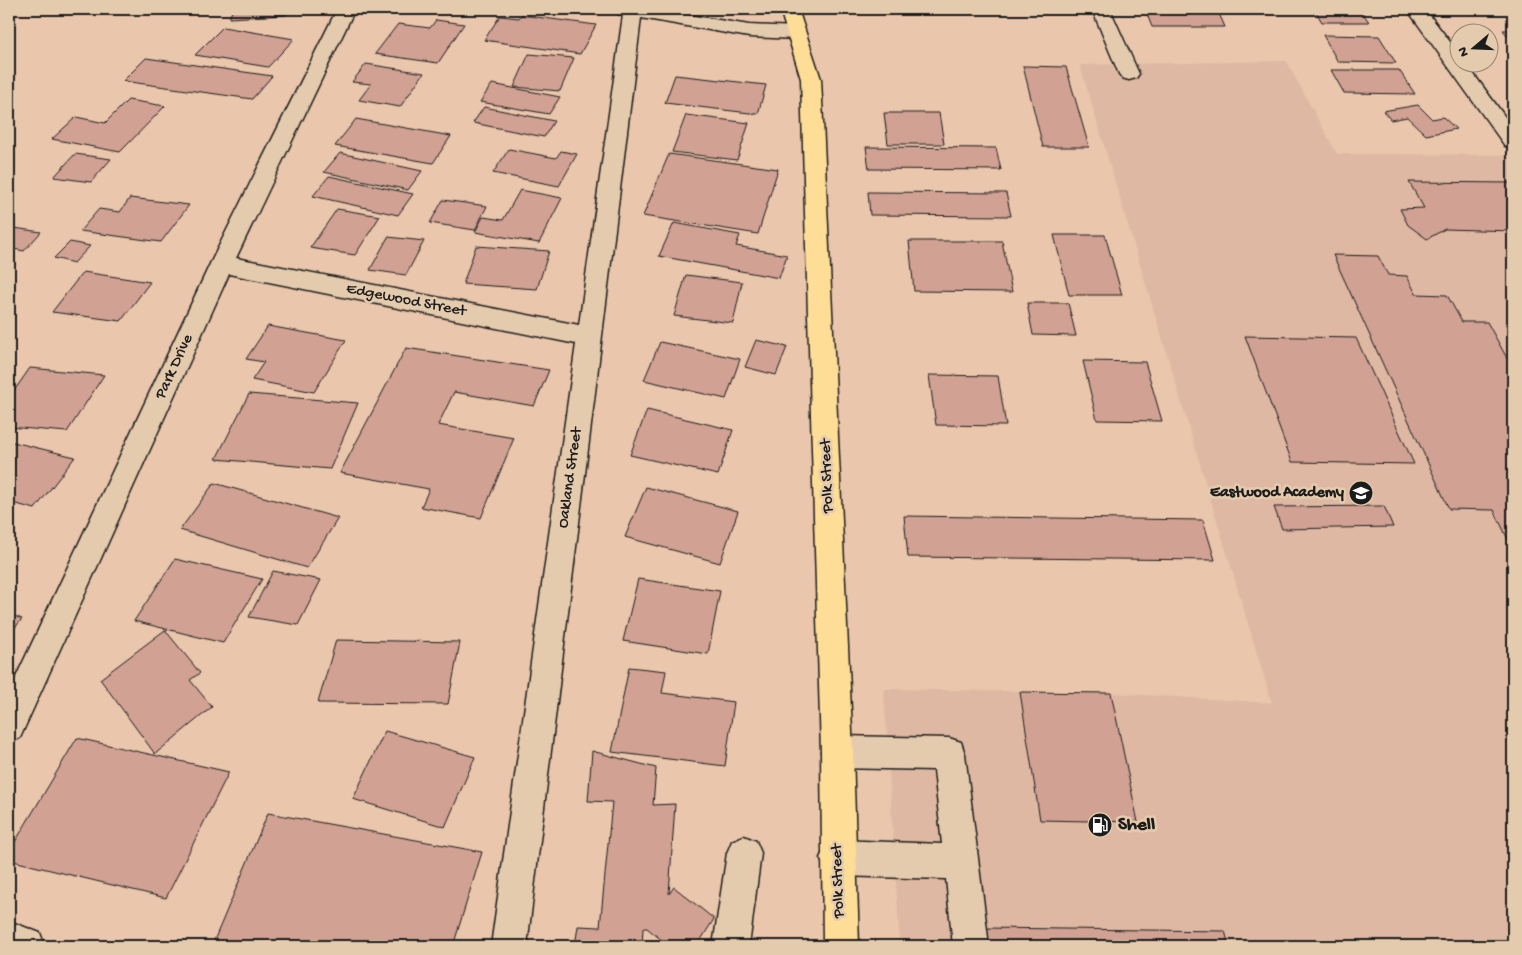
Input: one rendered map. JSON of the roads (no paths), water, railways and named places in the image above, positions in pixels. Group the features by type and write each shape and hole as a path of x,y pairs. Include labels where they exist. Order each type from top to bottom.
{"main road":[{"name":"Polk Street","path":"793,21 811,79 837,752 838,858 841,882 840,946"}],"street":[{"name":"Park Drive","path":"9,727 222,264 346,9"},
{"path":"1101,9 1129,74"},
{"path":"1416,9 1512,141"},
{"path":"627,10 749,31 793,21"},
{"name":"Oakland Street","path":"509,946 590,338 627,10"},
{"name":"Edgewood Street","path":"222,264 590,338"},
{"path":"837,752 949,754 971,946"},
{"path":"731,946 744,853"},
{"path":"838,858 962,862"},
{"path":"9,939 27,946"}],"place":[{"name":"Eastwood Academy","path":"1361,493"},
{"name":"Shell","path":"1100,825"}]}
